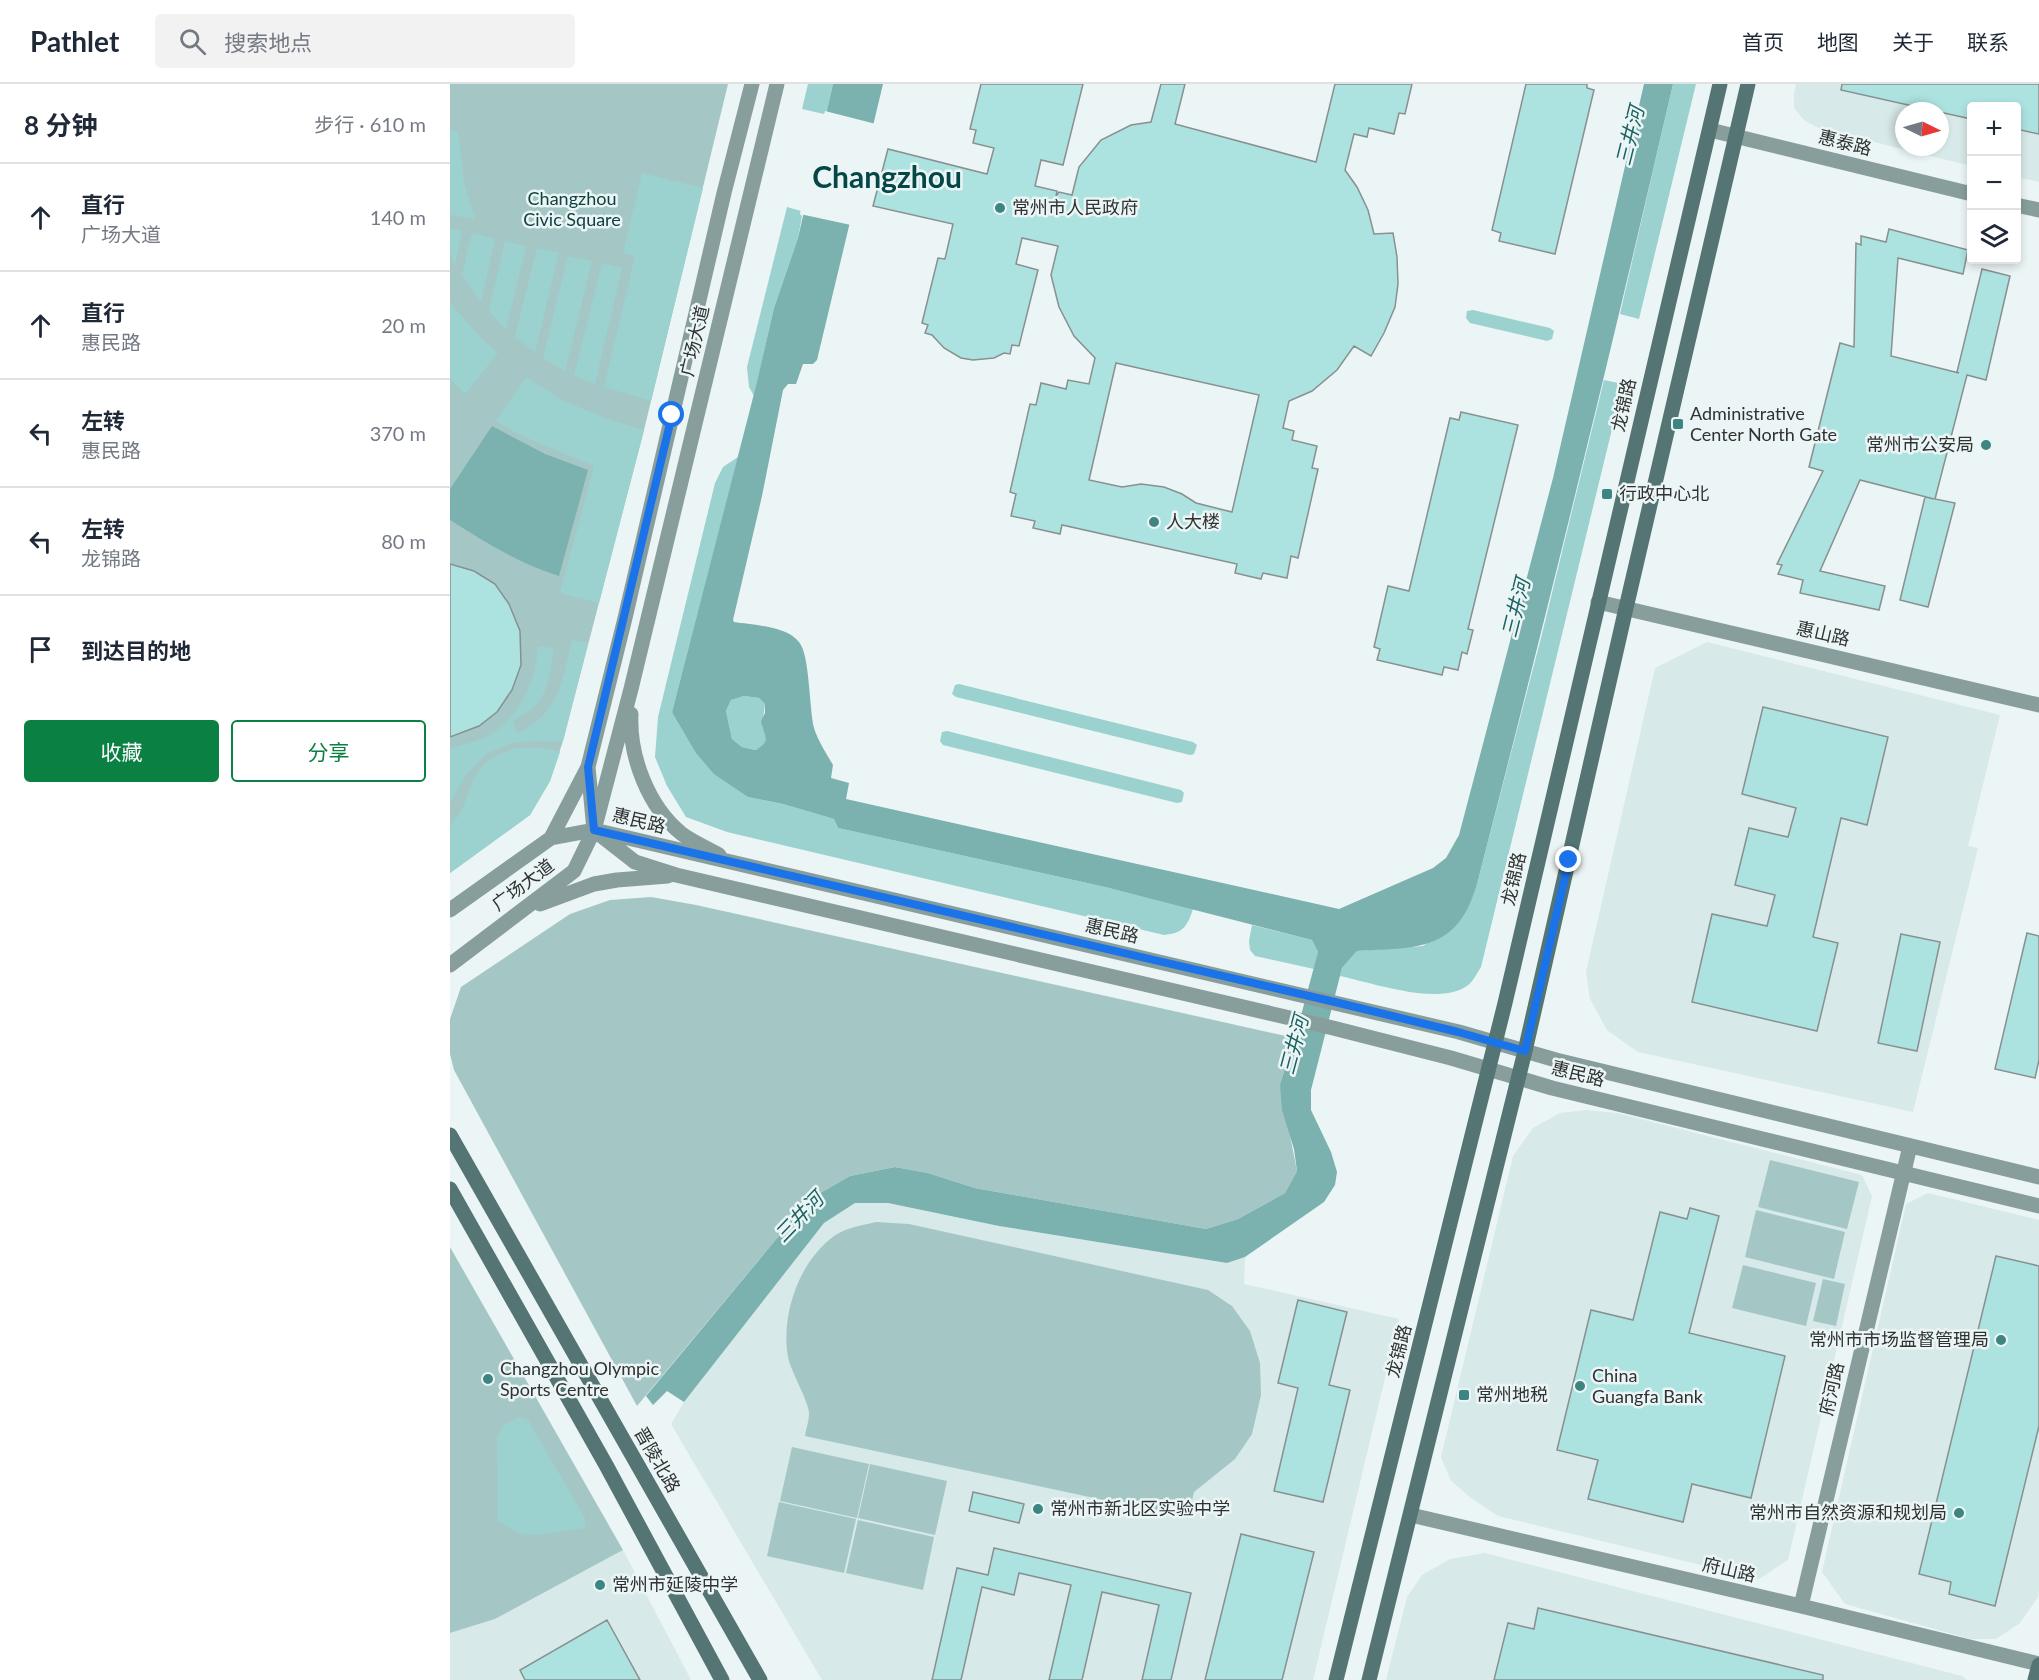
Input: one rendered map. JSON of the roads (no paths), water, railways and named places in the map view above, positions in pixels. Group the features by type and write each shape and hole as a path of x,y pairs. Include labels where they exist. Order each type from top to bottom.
{"main road":[{"name":"龙锦路","path":"1336,1680 1496,1042 1720,84"},
{"path":"1369,1680 1525,1051 1748,84"},
{"name":"晋陵北路","path":"450,1135 760,1680"},
{"path":"450,1189 606,1465 722,1680"},
{"path":"2035,1680 2039,1665"}],"street":[{"name":"广场大道","path":"450,910 550,838 588,767 752,84"},
{"name":"广场大道","path":"450,965 574,871 594,830 631,689 777,84"},
{"name":"惠泰路","path":"1710,130 1967,193"},
{"path":"2021,206 2039,210"},
{"name":"惠山路","path":"1598,602 2039,705"},
{"path":"631,689 630,728 637,768 657,806 682,834 734,864"},
{"name":"惠民路","path":"588,767 594,830 635,862 675,875 1333,1028 1575,1093 2039,1206"},
{"name":"惠民路","path":"550,838 594,830 1339,1003 2039,1178"},
{"path":"518,914 594,884 675,875"},
{"name":"府河路","path":"1801,1606 1910,1146"},
{"name":"府山路","path":"1411,1515 1801,1606 2039,1665"}],"water":[{"name":"三井河","path":"833,84 883,84 817,360 813,364 803,364 796,384 788,384 783,390 762,496 733,620 778,629 799,642 805,658 814,728 833,765 831,778 849,783 846,799 1339,909 1433,868 1446,858 1459,835 1553,478 1644,84 1673,84 1577,487 1476,888 1462,918 1441,938 1415,946 1357,951 1342,968 1311,1090 1311,1110 1331,1152 1337,1172 1335,1185 1324,1202 1245,1257 1227,1263 999,1226 888,1203 855,1203 824,1223 684,1402 667,1391 653,1405 646,1396 793,1219 815,1196 850,1176 895,1167 928,1173 975,1188 1206,1229 1238,1219 1285,1193 1297,1171 1294,1149 1282,1110 1280,1084 1318,952 1312,940 1105,887 838,828 834,819 783,804 748,797 714,774 696,753 672,712 774,308 798,238","holes":["744,696 759,698 765,704 765,713 761,721 766,740 756,750 742,747 732,739 726,711 731,700"]},
{"path":"492,426 545,454 588,470 559,576 517,559 450,520 450,489"}],"place":[{"name":"常州市人民政府","path":"1000,208"},
{"name":"Administrative Center North Gate","path":"1678,424"},
{"name":"常州市公安局","path":"1986,445"},
{"name":"行政中心北","path":"1607,494"},
{"name":"人大楼","path":"1154,522"},
{"name":"常州市市场监督管理局","path":"2001,1340"},
{"name":"Changzhou Olympic Sports Centre","path":"488,1379"},
{"name":"China Guangfa Bank","path":"1580,1386"},
{"name":"常州地税","path":"1464,1395"},
{"name":"常州市新北区实验中学","path":"1038,1509"},
{"name":"常州市自然资源和规划局","path":"1959,1513"},
{"name":"常州市延陵中学","path":"600,1585"}],"district":[{"name":"Changzhou","path":"887,178"}],"park label":[{"name":"Changzhou Civic Square","path":"572,209"}]}
